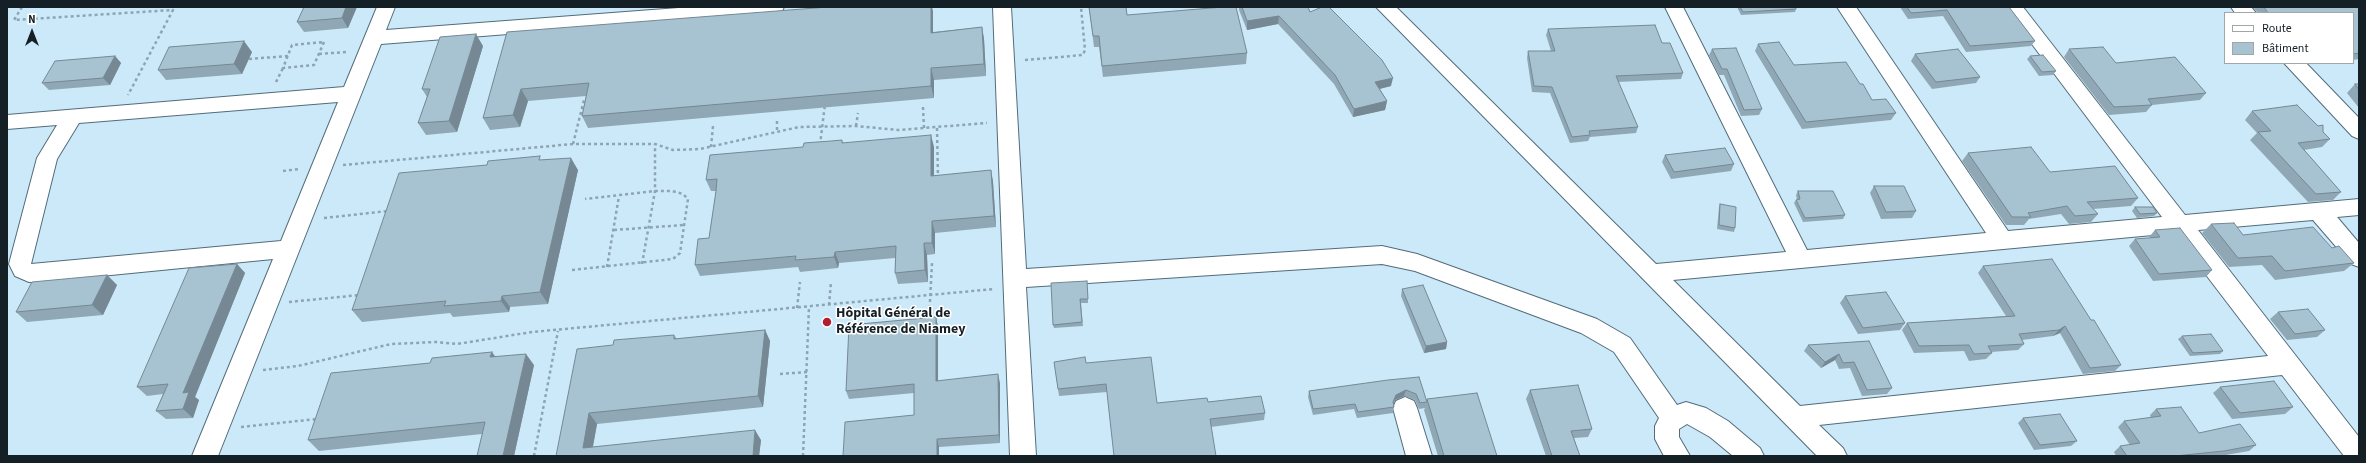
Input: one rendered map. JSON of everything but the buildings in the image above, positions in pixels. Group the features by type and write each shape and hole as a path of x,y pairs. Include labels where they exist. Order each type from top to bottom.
{"street":[{"path":"205,456 386,7"},
{"path":"370,44 775,7"},
{"path":"1002,7 1023,456"},
{"path":"1385,7 1834,456"},
{"path":"1674,7 1801,260"},
{"path":"1846,7 2003,241"},
{"path":"2013,7 2359,456"},
{"path":"2295,64 2359,131"},
{"path":"7,122 120,111 350,94"},
{"path":"74,115 47,158 20,264 23,270 29,273 40,273 288,249"},
{"path":"1651,273 2003,241 2359,206"},
{"path":"2318,210 2359,258"},
{"path":"1015,283 1382,255 1417,263 1589,326 1622,345 1673,419"},
{"path":"1795,416 2288,364"},
{"path":"1405,408 1419,456"},
{"path":"1677,456 1667,439 1667,426 1673,419 1686,413 1697,415 1719,429 1751,456"}],"path":[{"path":"22,7 14,20 173,10 120,111"},
{"path":"1018,60 1077,57 1083,55 1085,50 1081,7"},
{"path":"324,42 314,65 283,68 288,56 292,45 324,42"},
{"path":"319,54 370,44"},
{"path":"249,58 288,56"},
{"path":"573,144 584,100"},
{"path":"820,144 825,100"},
{"path":"923,107 924,128"},
{"path":"856,126 858,112"},
{"path":"777,121 777,132"},
{"path":"283,171 573,144 655,144 673,150 711,147 799,127 856,126 898,130 1007,122"},
{"path":"711,147 713,126"},
{"path":"937,128 938,182"},
{"path":"642,264 655,191 655,144"},
{"path":"572,270 642,264 673,259 680,253 688,199 683,194 672,191 655,191 585,199"},
{"path":"607,267 614,230 618,196"},
{"path":"323,218 394,210"},
{"path":"614,230 648,229 684,225"},
{"path":"929,326 932,263"},
{"path":"797,308 800,282"},
{"path":"829,305 831,282"},
{"path":"257,370 298,366 391,344 436,342 457,344 532,332 558,331 829,305 1015,283"},
{"path":"283,302 368,295"},
{"path":"803,456 809,307"},
{"path":"534,456 558,331"},
{"path":"780,374 807,372"},
{"path":"234,427 320,418"}],"place":[{"name":"Hôpital Général de Référence de Niamey","path":"827,322"}]}
